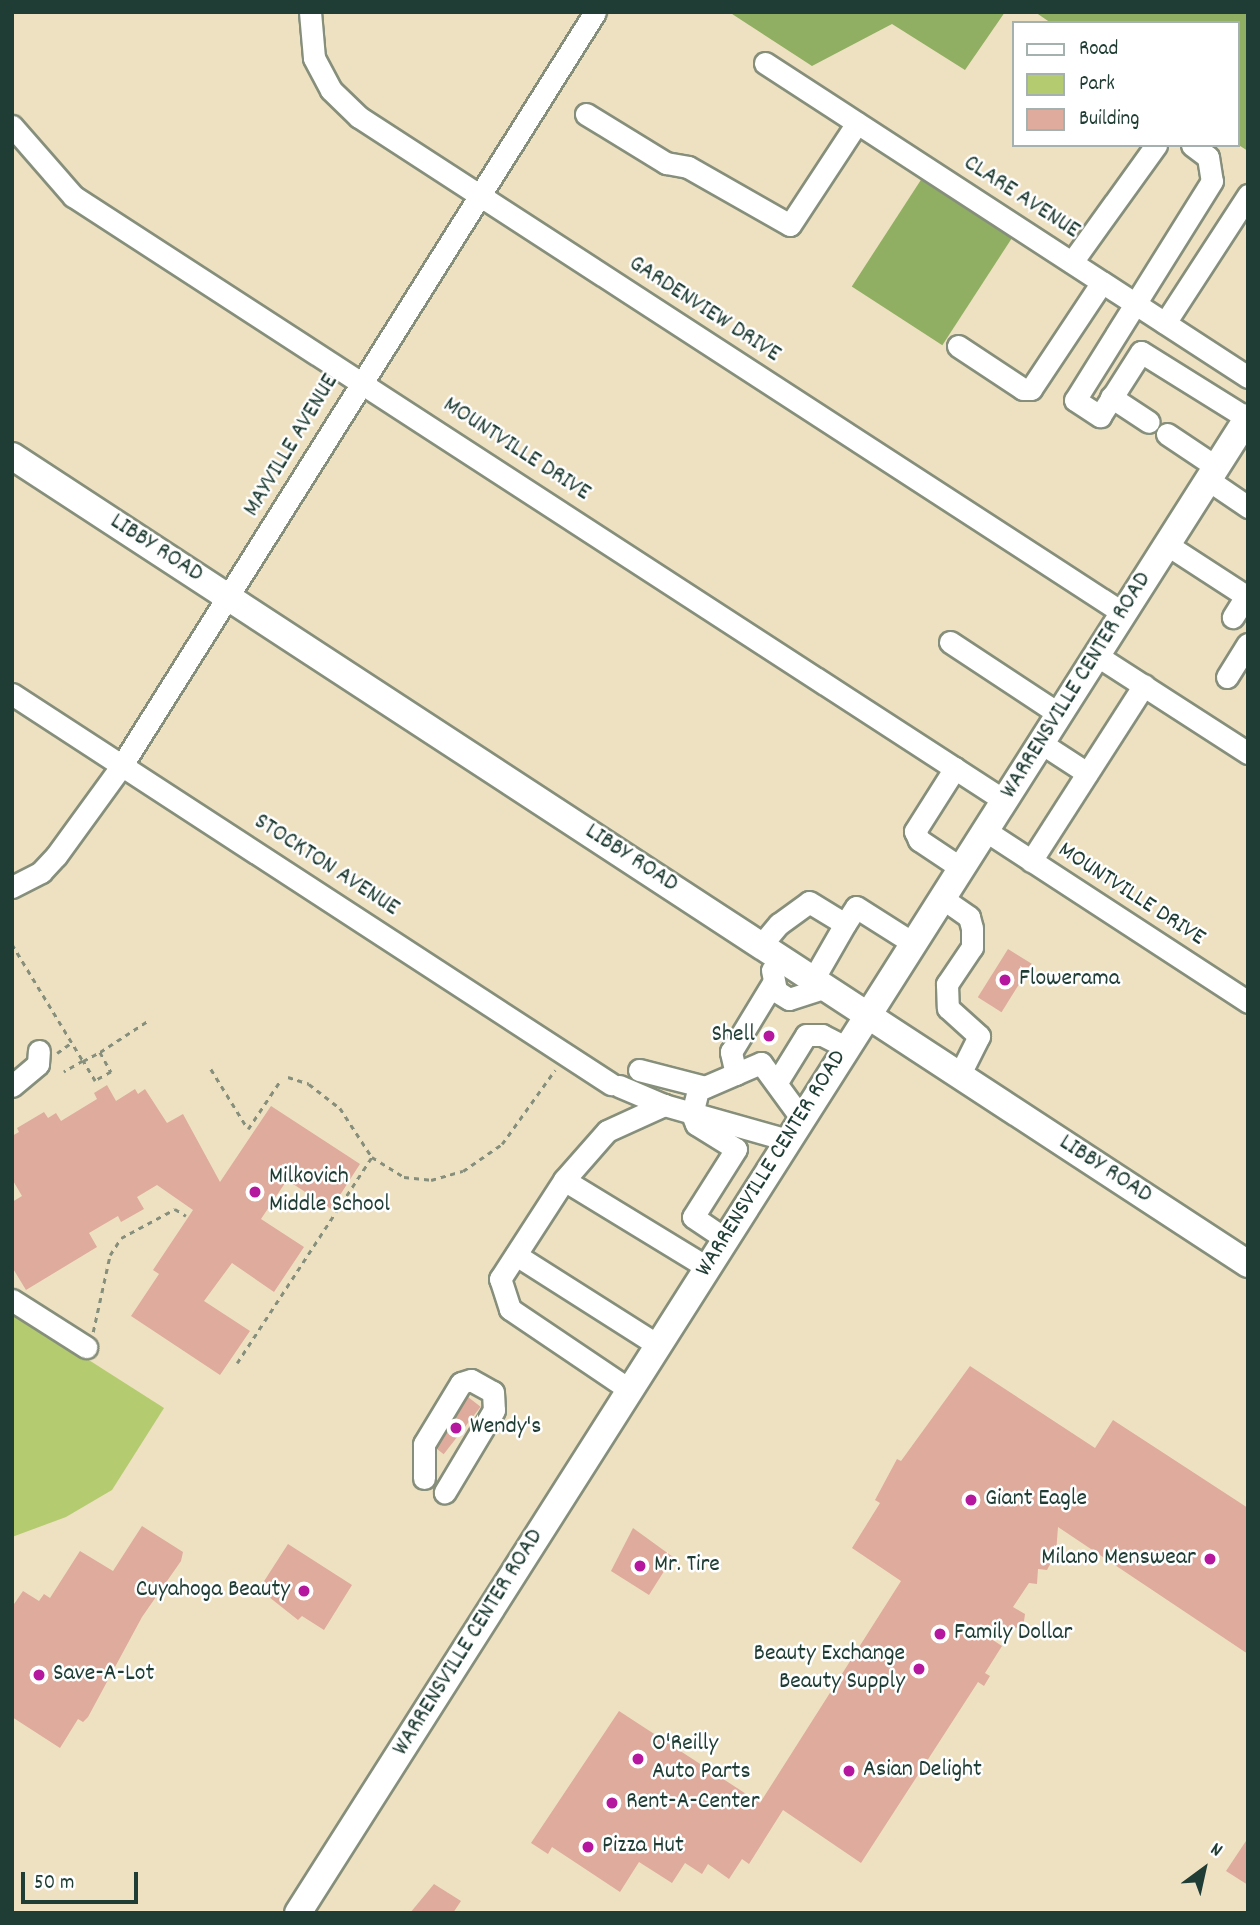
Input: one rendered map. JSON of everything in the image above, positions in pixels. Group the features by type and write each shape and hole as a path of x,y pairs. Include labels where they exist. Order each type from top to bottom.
{"main road":[{"name":"WARRENSVILLE CENTER ROAD","path":"298,1913 1211,473 1244,430"},
{"name":"LIBBY ROAD","path":"12,456 1248,1264"}],"street":[{"name":"GARDENVIEW DRIVE","path":"310,12 314,58 331,90 359,117 1123,614"},
{"name":"MAYVILLE AVENUE","path":"12,887 41,872 56,856 122,765 231,598 362,381 595,12"},
{"name":"CLARE AVENUE","path":"765,63 1248,376"},
{"path":"586,114 666,163 688,167 790,225 858,123"},
{"name":"MOUNTVILLE DRIVE","path":"12,126 74,196 1005,801"},
{"path":"1072,262 1155,147"},
{"path":"1141,352 1100,416 1075,400 1212,181 1208,157 1195,147"},
{"path":"1165,323 1248,195"},
{"path":"958,346 1023,389 1031,389 1102,282"},
{"path":"1116,335 1244,430"},
{"path":"1111,397 1158,428 1248,506"},
{"path":"1166,544 1246,596 1233,617"},
{"path":"950,642 1059,714"},
{"path":"1227,677 1248,644"},
{"path":"1096,655 1248,754"},
{"path":"1031,860 1144,685"},
{"name":"STOCKTON AVENUE","path":"12,694 615,1085 692,1114 795,1130"},
{"path":"1041,743 1087,773"},
{"path":"955,768 915,831 919,840 961,868"},
{"name":"MOUNTVILLE DRIVE","path":"986,831 1248,1002"},
{"path":"942,898 969,917 972,928 972,947 947,984 948,1008 979,1036 960,1074"},
{"path":"845,925 809,902 779,924 766,947 773,983 789,999 820,982 845,925 856,907 913,943"},
{"path":"736,1074 731,1052 773,983"},
{"path":"777,1082 806,1035 822,1035 846,1047"},
{"path":"12,1086 38,1064 46,1053"},
{"path":"639,1070 699,1086 761,1063 777,1082 795,1130"},
{"path":"699,1086 692,1114 696,1124 736,1149 693,1217 726,1239"},
{"path":"630,1390 510,1309 500,1279 564,1180 607,1131 664,1105"},
{"path":"564,1180 708,1268"},
{"path":"516,1255 658,1345"},
{"path":"12,1300 86,1347"},
{"path":"424,1478 424,1444 461,1383 471,1380 493,1392 494,1410 445,1492"}],"path":[{"path":"12,944 95,1081 111,1072 100,1052"},
{"path":"64,1072 149,1020"},
{"path":"46,1053 72,1042"},
{"path":"288,1077 309,1084 340,1108 372,1157 404,1177 431,1180 463,1171 502,1144 556,1068"},
{"path":"211,1069 248,1129 280,1081"},
{"path":"237,1363 372,1157"},
{"path":"86,1347 100,1318 110,1255 121,1238 175,1209 186,1216"}],"green space":[{"path":"729,12 1005,12 965,70 892,24 812,66"},
{"path":"1035,12 1248,12 1248,151 1239,145 1239,21 1048,21"},
{"path":"928,169 1019,228 942,345 852,286"},
{"path":"12,1311 164,1408 112,1490 66,1517 12,1537"}],"building":[{"name":"Flowerama","path":"1008,949 1032,964 1002,1012 978,997"},
{"path":"107,1085 116,1101 135,1089 138,1094 145,1089 167,1123 183,1114 220,1182 271,1106 360,1164 331,1209 287,1180 261,1219 304,1247 274,1292 232,1263 204,1301 250,1331 220,1375 131,1316 159,1274 153,1270 193,1210 157,1185 137,1197 144,1209 121,1222 118,1216 89,1233 97,1247 26,1290 12,1267 12,1202 22,1196 12,1179 12,1136 19,1132 17,1128 44,1112 48,1118 56,1113 61,1121 97,1099 94,1093"},
{"path":"970,1366 1095,1448 1113,1420 1248,1508 1248,1654 1058,1527 1056,1553 1047,1570 1038,1569 1037,1584 1029,1583 1013,1607 1025,1614 1023,1628 970,1625 1002,1646 985,1673 990,1676 984,1686 978,1682 861,1863 783,1810 749,1864 742,1859 729,1879 708,1864 702,1874 685,1863 672,1883 639,1862 620,1892 552,1847 548,1854 531,1843 619,1711 760,1803 901,1581 852,1548 880,1503 875,1500 897,1459 901,1461"},
{"path":"468,1397 481,1407 444,1454 431,1444"},
{"path":"142,1526 183,1552 181,1561 142,1617 88,1717 83,1722 78,1719 60,1748 12,1717 12,1607 23,1591 39,1601 44,1594 50,1598 80,1551 113,1571"},
{"path":"633,1528 673,1557 649,1595 611,1571"},
{"path":"288,1544 352,1585 324,1630 302,1616 298,1620 259,1589"},
{"path":"1248,1838 1248,1885 1226,1871"},
{"path":"434,1884 461,1901 453,1913 410,1913"}],"place":[{"name":"Flowerama","path":"1005,980"},
{"name":"Shell","path":"769,1036"},
{"name":"Milkovich Middle School","path":"255,1192"},
{"name":"Wendy's","path":"456,1428"},
{"name":"Giant Eagle","path":"971,1500"},
{"name":"Milano Menswear","path":"1210,1559"},
{"name":"Mr. Tire","path":"640,1566"},
{"name":"Cuyahoga Beauty","path":"304,1591"},
{"name":"Family Dollar","path":"940,1634"},
{"name":"Beauty Exchange Beauty Supply","path":"919,1669"},
{"name":"Save-A-Lot","path":"39,1675"},
{"name":"O'Reilly Auto Parts","path":"638,1759"},
{"name":"Asian Delight","path":"849,1771"},
{"name":"Rent-A-Center","path":"612,1803"},
{"name":"Pizza Hut","path":"588,1847"}]}
